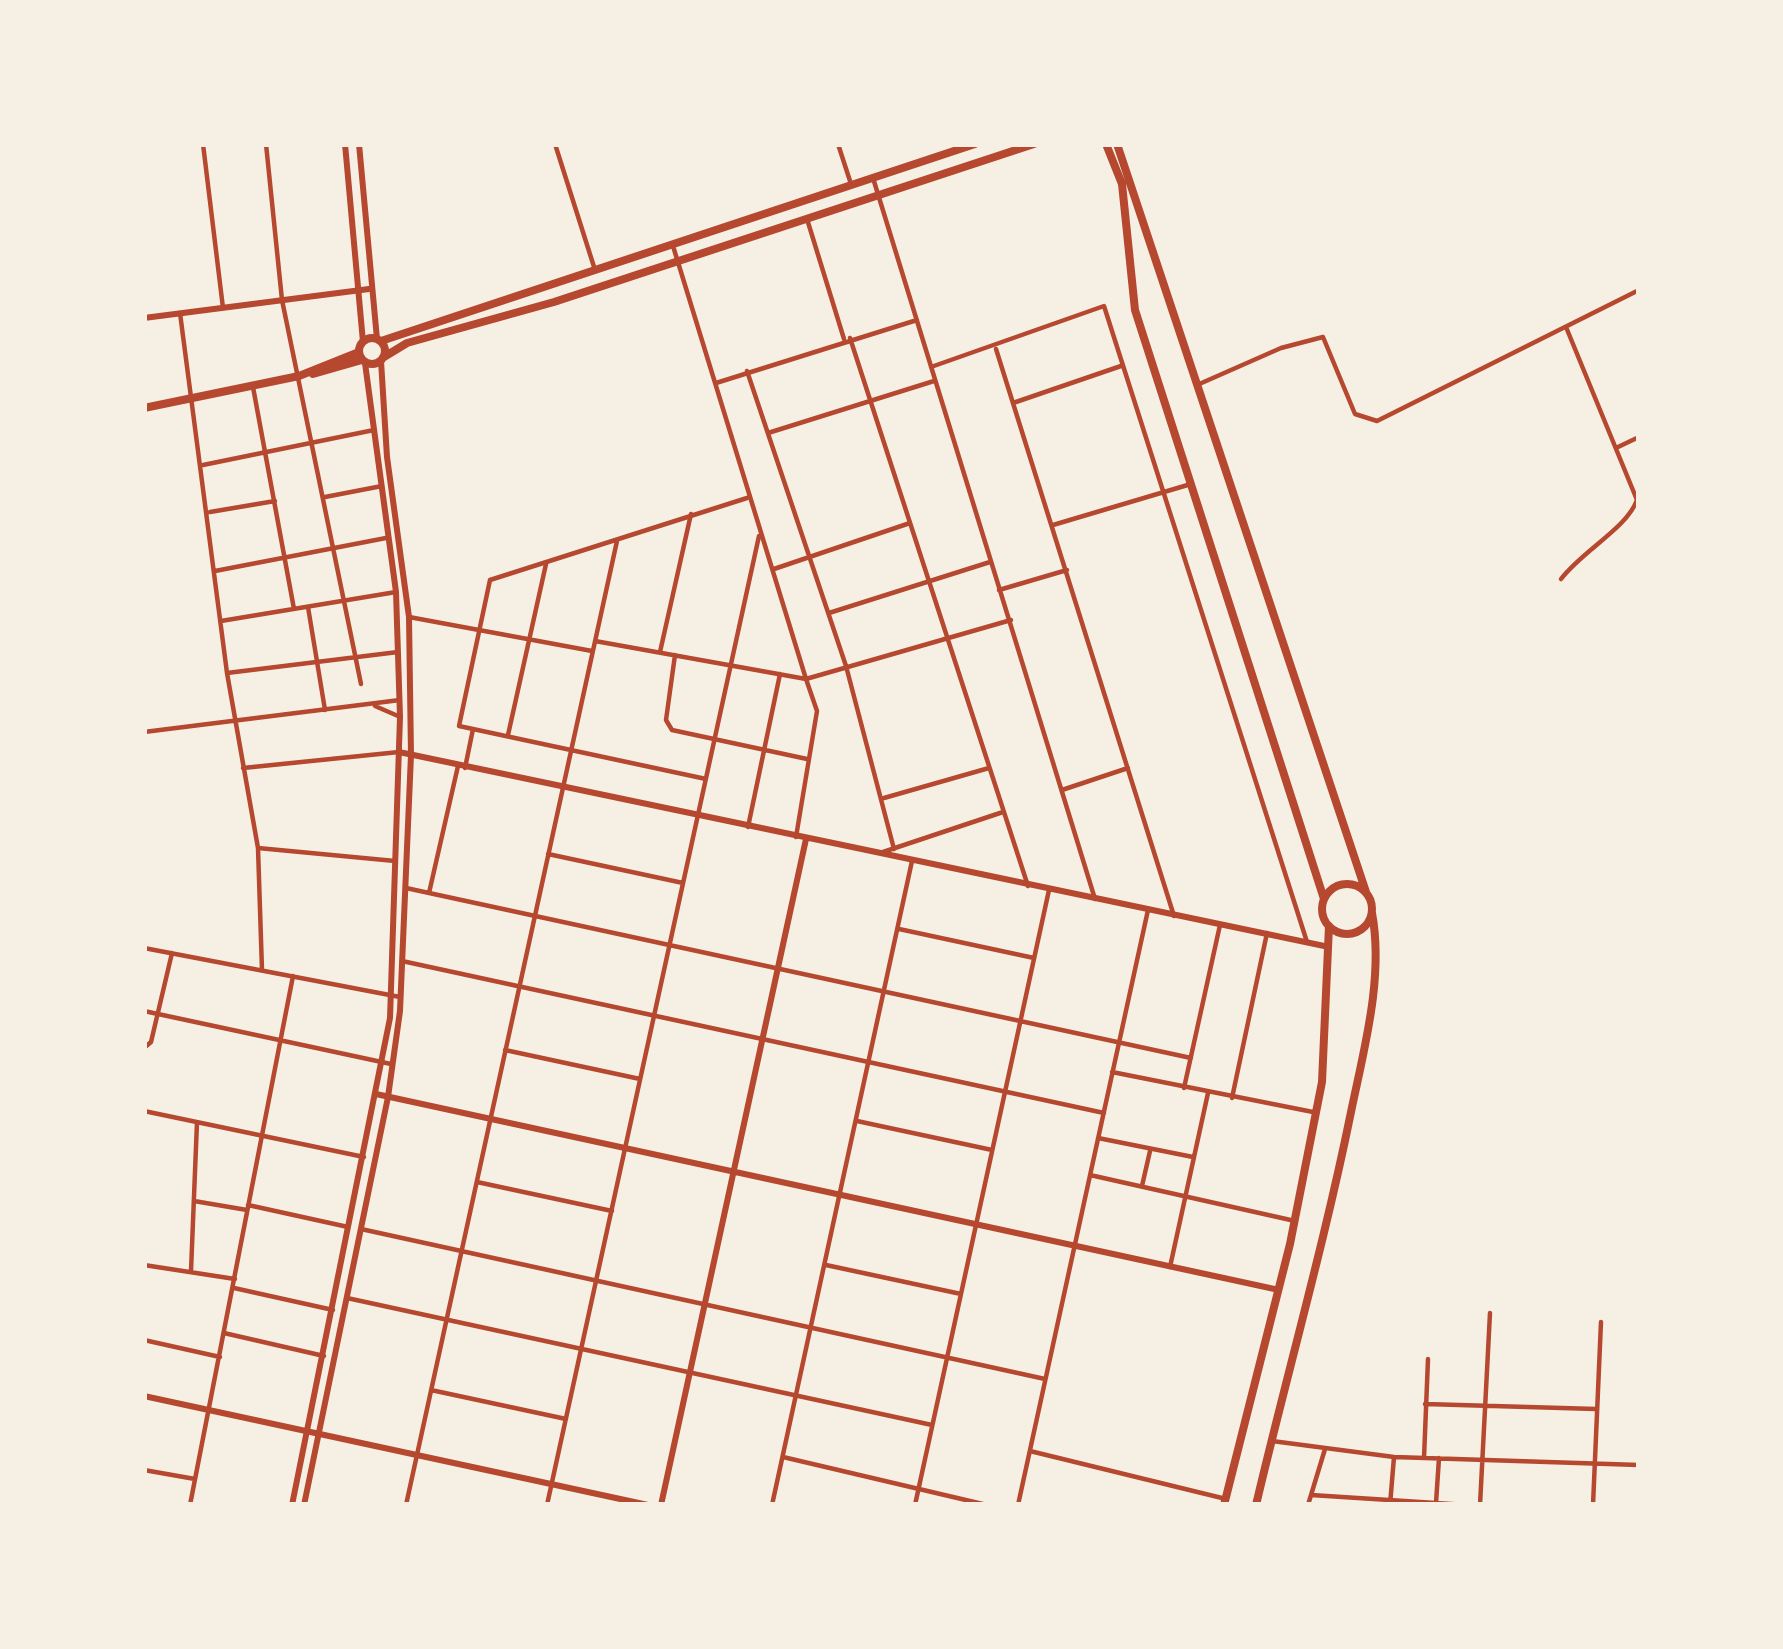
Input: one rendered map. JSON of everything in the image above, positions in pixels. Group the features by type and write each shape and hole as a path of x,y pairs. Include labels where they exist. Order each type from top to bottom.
{"main road":[{"path":"144,408 302,376 362,354 379,340 975,144"},
{"path":"362,354 382,359 442,332 678,262 1034,144"},
{"path":"1106,144 1122,184 1136,310 1329,926 1329,1020 1316,1113 1279,1290 1225,1502"},
{"path":"1117,144 1366,892 1376,950 1362,1056 1316,1282 1256,1505"},
{"path":"379,340 382,359"},
{"path":"1324,899 1348,884 1366,892"},
{"path":"1329,926 1354,933 1372,913"}],"street":[{"path":"202,144 223,308"},
{"path":"266,144 282,300 302,376 361,684"},
{"path":"345,144 354,291 396,592 400,700 396,996"},
{"path":"359,144 369,289 379,340"},
{"path":"556,144 596,271"},
{"path":"838,144 852,185"},
{"path":"873,178 1095,899"},
{"path":"807,219 1028,886"},
{"path":"673,246 747,498 818,711 796,837"},
{"path":"144,318 369,289"},
{"path":"1197,385 1305,339 1323,337 1355,414 1377,421 1639,290"},
{"path":"931,367 1104,306 1307,943"},
{"path":"180,313 195,400 226,673 258,848 262,970"},
{"path":"716,383 847,338 918,320"},
{"path":"1566,327 1639,500"},
{"path":"995,347 1174,916"},
{"path":"304,1505 388,1097 402,961 411,754 409,617 387,457 382,359"},
{"path":"1013,403 1123,365"},
{"path":"747,371 846,666 894,849"},
{"path":"768,433 935,380"},
{"path":"253,388 294,609"},
{"path":"203,465 374,430"},
{"path":"1618,447 1639,437"},
{"path":"1053,525 1192,484"},
{"path":"325,497 382,486"},
{"path":"1561,579 1581,552 1626,521 1637,500 1634,488"},
{"path":"706,779 459,726 490,580 747,498"},
{"path":"208,512 275,501"},
{"path":"660,652 691,514"},
{"path":"772,569 910,523"},
{"path":"548,1505 759,536"},
{"path":"215,571 390,537"},
{"path":"406,1505 617,541"},
{"path":"508,735 546,562"},
{"path":"829,613 990,562"},
{"path":"999,590 1067,570"},
{"path":"221,621 396,592"},
{"path":"308,607 325,710"},
{"path":"409,617 480,626 592,652"},
{"path":"595,640 806,679 1011,620"},
{"path":"226,673 398,652"},
{"path":"675,655 668,726 810,760"},
{"path":"748,827 780,674"},
{"path":"144,732 410,700"},
{"path":"370,704 400,717"},
{"path":"429,893 472,729"},
{"path":"243,768 399,752 1328,947"},
{"path":"1061,790 1128,767"},
{"path":"884,797 989,768"},
{"path":"878,854 1004,812"},
{"path":"661,1505 806,839"},
{"path":"258,848 395,861"},
{"path":"548,854 683,883"},
{"path":"772,1505 912,862"},
{"path":"406,888 1191,1058"},
{"path":"915,1505 1049,890"},
{"path":"1018,1505 1148,910"},
{"path":"1184,1088 1220,925"},
{"path":"897,928 1034,958"},
{"path":"1232,1098 1267,933"},
{"path":"144,948 396,996"},
{"path":"144,1048 154,1030 172,953"},
{"path":"402,961 1104,1113"},
{"path":"190,1505 293,976"},
{"path":"144,1011 388,1064"},
{"path":"144,1028 154,1030"},
{"path":"506,1050 640,1079"},
{"path":"292,1505 376,1094 388,1064"},
{"path":"1112,1072 1316,1113"},
{"path":"1170,1267 1208,1093"},
{"path":"376,1094 1279,1290"},
{"path":"144,1111 364,1157"},
{"path":"855,1120 992,1150"},
{"path":"191,1271 197,1122"},
{"path":"1098,1138 1194,1157"},
{"path":"1142,1186 1150,1148"},
{"path":"1090,1175 1295,1221"},
{"path":"476,1182 612,1211"},
{"path":"193,1202 349,1228"},
{"path":"361,1229 1046,1379"},
{"path":"144,1264 235,1279"},
{"path":"824,1264 961,1294"},
{"path":"234,1288 333,1310"},
{"path":"347,1298 932,1425"},
{"path":"1480,1505 1490,1313"},
{"path":"1593,1505 1600,1322"},
{"path":"224,1333 323,1356"},
{"path":"144,1340 220,1357"},
{"path":"1424,1458 1429,1359"},
{"path":"431,1390 566,1419"},
{"path":"144,1396 648,1505"},
{"path":"1425,1404 1596,1409"},
{"path":"1272,1441 1394,1457 1639,1465"},
{"path":"1308,1505 1325,1448"},
{"path":"1030,1451 1225,1502"},
{"path":"782,1456 987,1505"},
{"path":"1390,1503 1394,1457"},
{"path":"1433,1504 1439,1458"},
{"path":"144,1470 195,1479"},
{"path":"1311,1495 1335,1501 1468,1505"}]}
